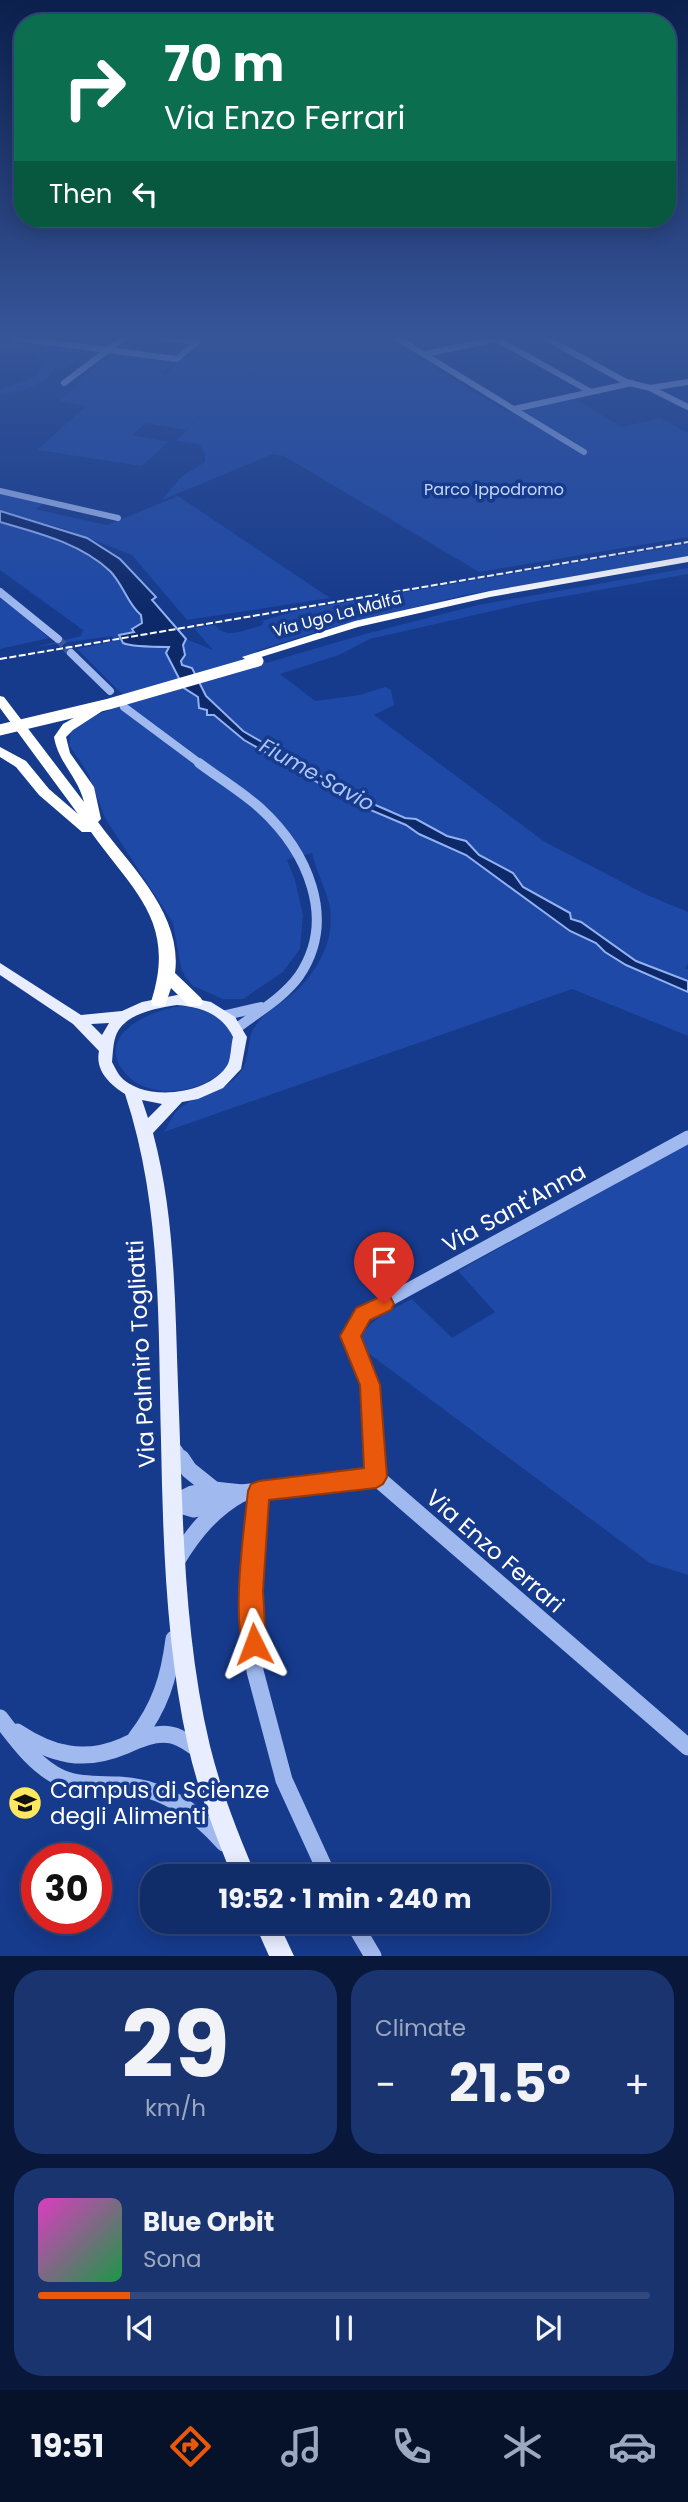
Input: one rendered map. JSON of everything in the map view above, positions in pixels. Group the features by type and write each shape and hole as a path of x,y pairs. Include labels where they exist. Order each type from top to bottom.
{"highway":[{"name":"Via Ugo La Malfa","path":"1,726 253,659 355,624 476,597 688,559"},
{"name":"Via Ugo La Malfa","path":"1,726 479,603 688,565"},
{"path":"99,834 88,802 87,787 62,753 60,737 68,727 110,697"},
{"path":"0,700 136,882 163,928 168,951 168,976 159,1002"},
{"path":"0,751 21,764 44,792 79,821 136,882"},
{"path":"168,976 195,1002"}],"main road":[{"path":"0,968 78,1020 104,1046"},
{"path":"78,1020 127,1016 159,1002 195,1002 226,1015 237,1028 241,1046 237,1062 227,1077 202,1092 176,1099 152,1098 132,1093 109,1074 103,1058 104,1046 111,1031 127,1016"},
{"name":"Via Palmiro Togliatti","path":"132,1093 146,1129 161,1223 172,1442 174,1571 183,1657 215,1801 239,1864"},
{"path":"146,1129 176,1099"},
{"path":"272,1934 282,1956"}],"street":[{"path":"547,429 584,452"},
{"path":"0,491 118,518"},
{"path":"0,592 58,639"},
{"path":"71,653 110,697"},
{"path":"124,707 264,811 306,866 320,913 320,929 313,952 299,976 237,1028"},
{"path":"226,1015 267,1005"},
{"name":"Via Sant'Anna","path":"376,1477 370,1385 350,1336 363,1314 688,1138"},
{"path":"172,1442 189,1470 217,1497"},
{"path":"173,1503 194,1509 217,1497 376,1477"},
{"name":"Via Enzo Ferrari","path":"376,1477 688,1747"},
{"path":"259,1491 251,1591 255,1671 284,1780 322,1864"},
{"path":"174,1571 217,1497"},
{"name":"Via Palmiro Togliatti","path":"136,1739 161,1705 170,1680 175,1629 174,1571"},
{"path":"1,1719 43,1749 70,1757 93,1757 136,1739 158,1734 174,1736 202,1751"},
{"path":"1,1719 44,1768 63,1779 80,1783 126,1785 166,1793 182,1802 204,1820 238,1864"},
{"path":"360,1934 373,1956"}],"green space":[{"name":"Parco Ippodromo","path":"60,429 139,429 132,435 168,442 142,466 37,450"},
{"name":"Parco Ippodromo","path":"187,429 681,429 688,433 688,537 479,572 284,456 273,454 162,500 181,477 205,462 205,453 199,444 176,441"},
{"path":"0,493 45,503 35,509 107,525 178,496 330,598 187,620 132,555 65,529 0,511"},
{"path":"0,522 72,546 110,571 132,606 141,615 142,623 134,632 120,635 128,646 170,647 166,653 184,688 198,697 199,708 207,710 244,740 345,798 359,802 368,809 466,855 531,903 596,943 615,959 688,992 688,1036 572,989 164,1132 182,1107 224,1086 239,1074 246,1062 256,1025 300,987 320,959 330,927 329,904 312,853 287,860 303,915 300,949 283,972 243,999 223,999 193,986 185,977 173,923 105,818 88,773 69,745 71,730 98,714 131,703 77,649 115,641 112,636 35,647 81,636 83,630 0,570"},
{"path":"688,544 688,556 465,595 330,628 256,651 266,663 478,605 688,568 688,574 527,603 370,639 339,655 280,674 315,701 360,695 385,687 391,690 394,705 374,715 545,842 645,894 688,912 688,964 685,968 688,969 688,981 636,961 571,919 570,913 523,887 513,873 479,855 466,841 447,836 416,819 405,818 355,796 243,731 206,696 181,661 185,655 183,645 186,639 213,650 194,628 215,625 224,632 236,633 260,626 264,622 261,621 299,610"},
{"path":"0,596 49,638 0,649"},
{"path":"181,1006 209,1012 230,1028 233,1037 231,1060 217,1076 191,1088 162,1091 148,1088 125,1073 117,1059 116,1047 121,1036 142,1019"},
{"path":"688,1144 688,1575 650,1563 364,1350 361,1336 378,1319 412,1299 452,1338 495,1312 458,1271"}],"water":[{"name":"Fiume Savio","path":"0,511 87,538 120,559 156,597 152,600 186,639 182,665 192,668 206,696 243,731 355,796 405,818 416,819 447,836 466,841 479,855 513,873 523,887 570,913 571,919 581,922 636,961 688,981 688,992 626,965 596,943 570,931 466,855 368,809 359,802 345,798 244,740 214,715 207,715 207,710 199,708 198,697 184,688 166,653 169,647 123,643 119,635 134,632 132,629 142,623 141,615 132,606 110,571 72,546 0,522"}],"tunnel":[{"path":"58,639 71,653"}],"railway":[{"path":"0,659 688,542"}],"place":[{"name":"Campus di Scienze degli Alimenti","path":"25,1803"}],"route":[{"path":"254,1644 251,1591 259,1491 376,1477 370,1385 350,1336 363,1314 384,1304"}]}
